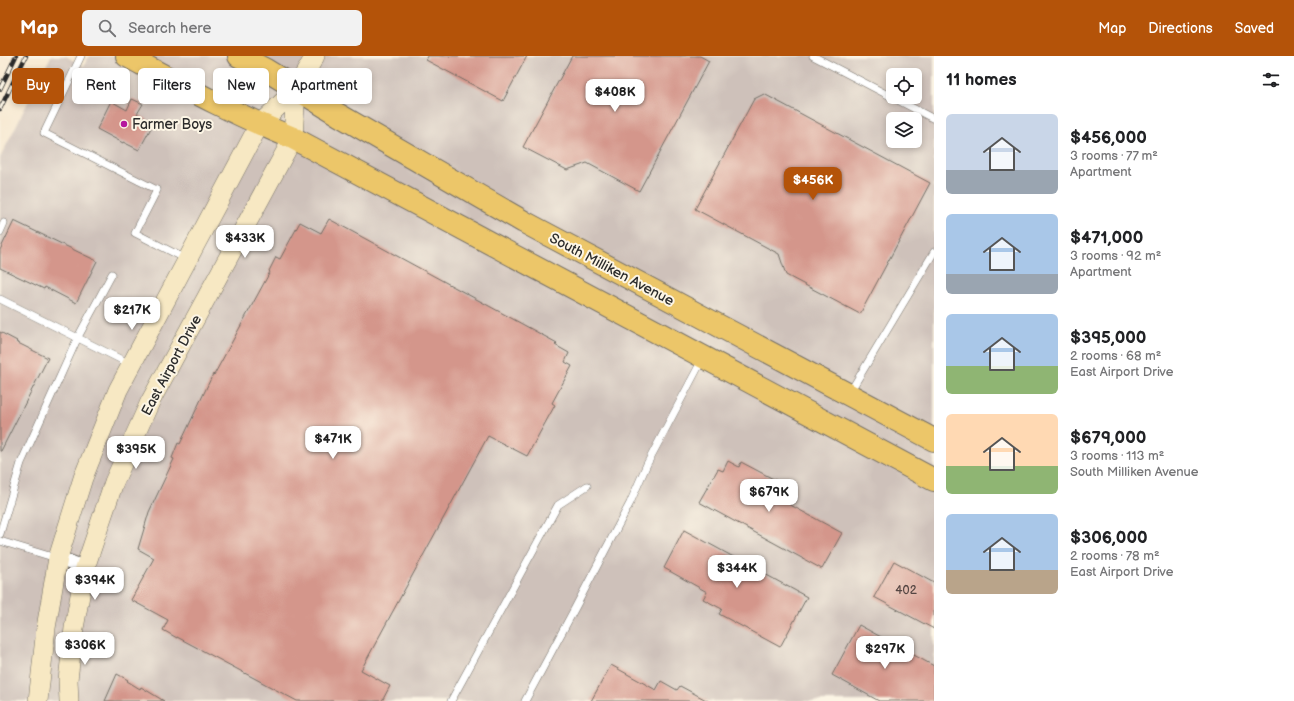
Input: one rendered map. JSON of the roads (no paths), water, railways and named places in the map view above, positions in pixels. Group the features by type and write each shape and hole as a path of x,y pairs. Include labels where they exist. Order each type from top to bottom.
{"main road":[{"path":"127,56 259,125 293,138 934,480"},
{"name":"South Milliken Avenue","path":"239,56 277,77"},
{"name":"East Airport Drive","path":"308,68 315,56"},
{"name":"East Airport Drive","path":"38,701 46,628 58,558 83,478 118,390 259,125 281,104"},
{"name":"East Airport Drive","path":"68,701 68,680 74,628 85,568 114,482 150,402 293,138 295,104"},
{"name":"South Milliken Avenue","path":"322,104 524,222 934,440"}],"street":[{"path":"58,558 85,568"}],"lane":[{"path":"81,56 44,133 157,190 135,234 188,260"},
{"path":"813,56 934,119"},
{"path":"0,232 4,223"},
{"path":"849,394 934,252"},
{"path":"0,534 21,463 78,337 112,274"},
{"path":"0,299 132,365"},
{"path":"525,701 630,503 646,464 704,356"},
{"path":"451,701 558,505 587,486"},
{"path":"0,541 58,558"}],"railway":[{"path":"0,89 16,56"},
{"path":"0,109 26,56"}],"place":[{"name":"Farmer Boys","path":"124,124"}]}
